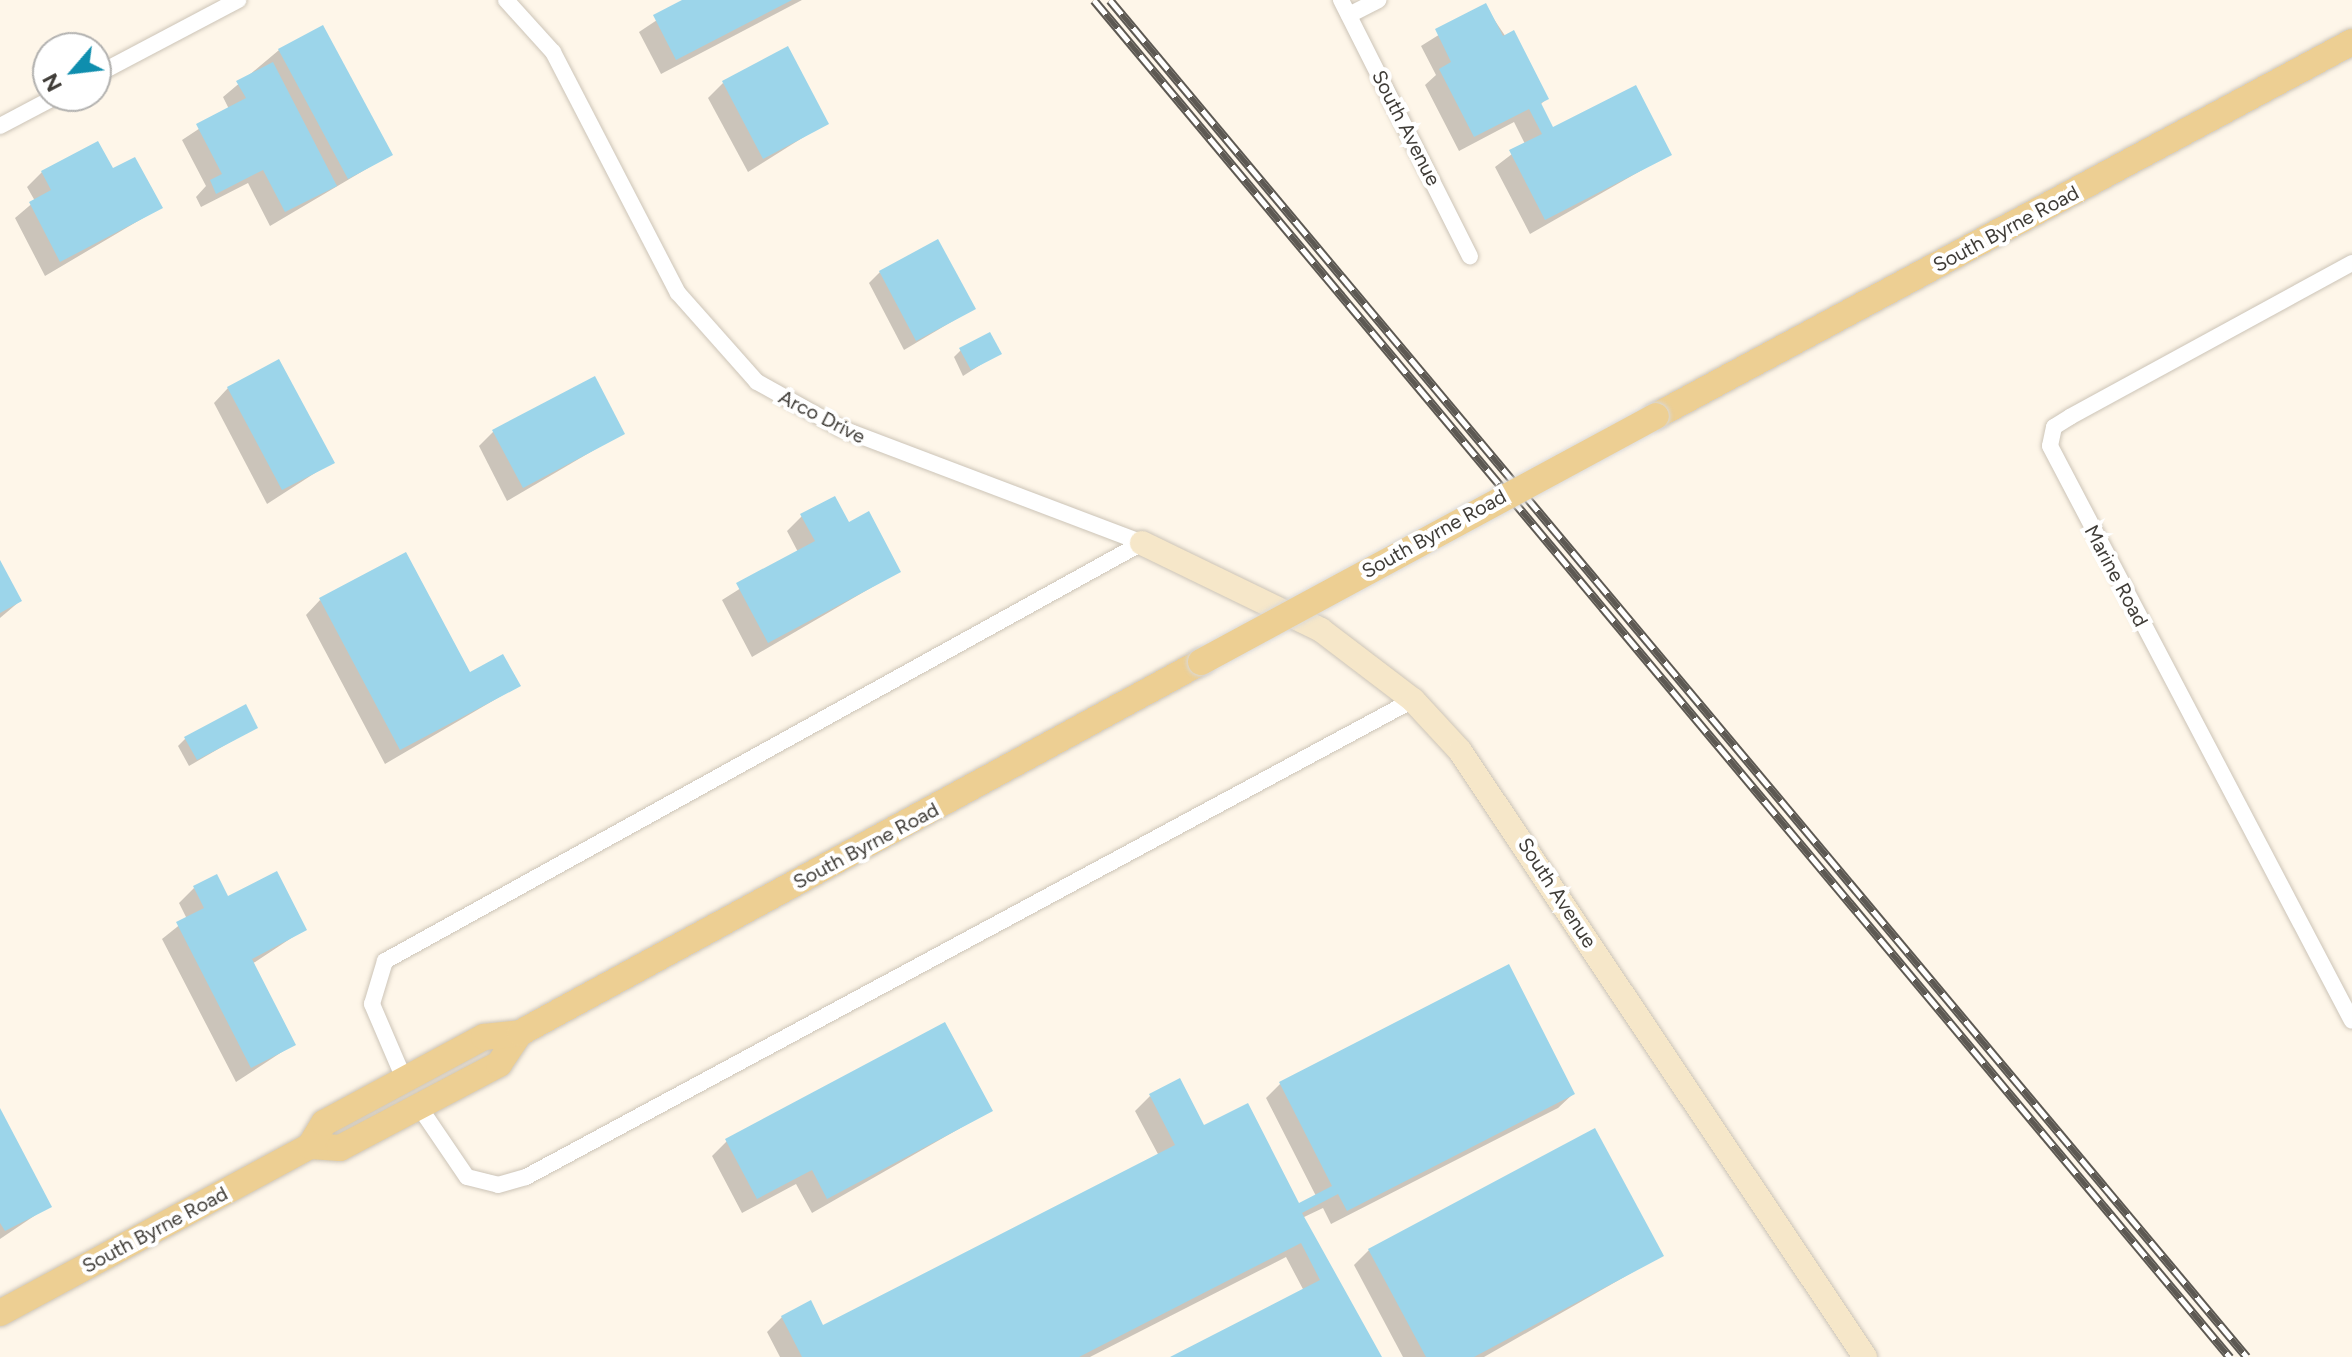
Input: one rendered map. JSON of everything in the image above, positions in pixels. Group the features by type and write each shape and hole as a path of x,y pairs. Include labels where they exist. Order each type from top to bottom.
{"main road":[{"name":"South Byrne Road","path":"0,1313 310,1146 324,1123 484,1037 520,1033 2352,42"},
{"name":"South Byrne Road","path":"310,1146 340,1148 499,1064 520,1033"}],"street":[{"path":"112,67 238,0"},
{"name":"Arco Drive","path":"506,0 553,52 678,293 757,382 854,434 1142,543"},
{"path":"1345,8 1378,0"},
{"name":"South Avenue","path":"1345,8 1470,256"},
{"path":"1,123 32,108"},
{"name":"Marine Road","path":"2352,263 2070,417 2054,427 2050,446 2352,1021"},
{"path":"405,1081 372,1004 385,961 1142,543"},
{"name":"South Avenue","path":"1142,543 1321,630 1413,700 1497,802 1865,1357"},
{"path":"418,1105 467,1177 498,1185 526,1177 1413,700"}],"building":[{"path":"682,0 792,0 676,60 653,15"},
{"path":"1486,3 1503,36 1514,30 1549,99 1541,103 1553,127 1636,85 1672,155 1545,220 1509,150 1542,134 1529,109 1474,137 1439,69 1451,62 1435,29"},
{"path":"323,25 393,155 348,179 278,49"},
{"path":"788,46 829,124 763,159 722,81"},
{"path":"273,62 337,186 285,212 263,170 216,194 210,180 222,174 196,124 246,98 236,81"},
{"path":"98,141 113,168 135,157 163,208 60,262 29,202 51,190 41,171"},
{"path":"938,239 976,309 916,341 879,271"},
{"path":"990,332 1002,354 971,370 959,348"},
{"path":"279,359 335,463 282,490 227,387"},
{"path":"595,376 625,434 523,488 492,430"},
{"path":"835,496 849,522 869,511 901,572 768,643 736,583 815,541 800,514"},
{"path":"406,552 470,672 503,654 521,686 400,750 319,598"},
{"path":"0,560 22,601 0,613"},
{"path":"246,704 258,728 197,760 184,737"},
{"path":"277,871 307,930 252,959 296,1045 251,1068 176,922 204,908 193,886 217,874 228,896"},
{"path":"1509,964 1575,1094 1347,1211 1338,1194 1302,1213 1382,1357 1170,1357 1320,1280 1301,1243 1079,1357 802,1357 781,1316 811,1300 823,1325 1175,1145 1149,1094 1180,1078 1204,1125 1248,1103 1299,1203 1332,1186 1279,1082"},
{"path":"945,1022 993,1111 827,1199 812,1170 757,1199 725,1139"},
{"path":"0,1108 52,1207 5,1231 0,1223"},
{"path":"1595,1128 1664,1256 1474,1357 1426,1357 1368,1249"}],"railway":[{"path":"1094,0 2230,1357"},
{"path":"1110,0 2247,1357"}]}
